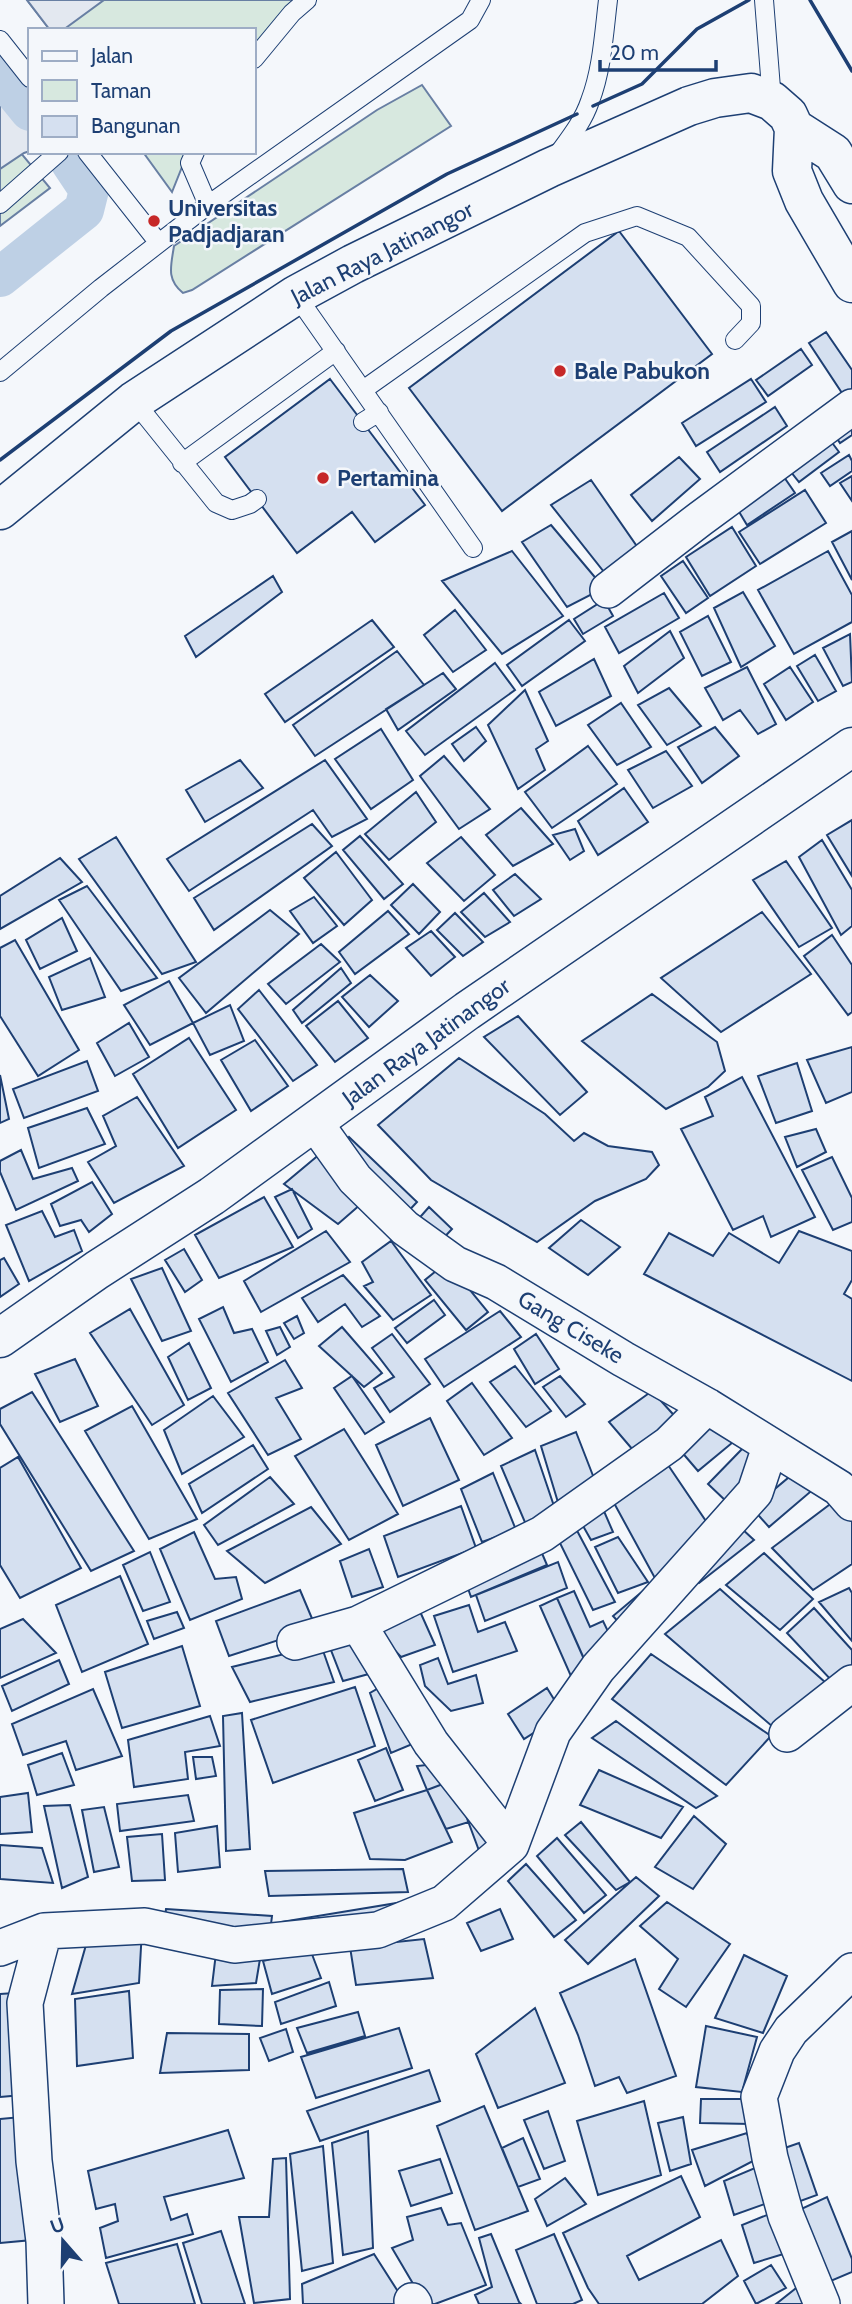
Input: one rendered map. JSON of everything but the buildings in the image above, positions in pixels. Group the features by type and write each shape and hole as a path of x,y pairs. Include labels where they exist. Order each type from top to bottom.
{"highway":[{"name":"Jalan Raya Jatinangor","path":"0,510 134,401 296,295 353,264 549,168 689,106 751,93 783,114"},
{"path":"783,114 833,153 852,184"},
{"path":"783,114 792,171 804,201 852,283"},
{"name":"Jalan Raya Jatinangor","path":"0,1338 97,1270 212,1196 467,1011 852,747"}],"street":[{"path":"608,590 852,407"},
{"name":"Gang Ciseke","path":"314,1123 355,1179 405,1228 455,1264 496,1282 623,1359 708,1406 771,1447 848,1488"},
{"path":"295,1642 358,1624 542,1534 669,1444 708,1406"},
{"path":"0,1948 44,1931 145,1926 234,1945 378,1930 444,1903 511,1845 553,1732 598,1668 755,1492 771,1447"},
{"path":"358,1624 431,1743 511,1845"},
{"path":"787,1734 852,1683"},
{"path":"44,1931 25,2003 34,2161 44,2241 46,2304"},
{"path":"822,2300 786,2216 770,2158 759,2096 777,2050 791,2030 852,1971"}],"lane":[{"path":"256,57 292,13 307,0"},
{"path":"0,372 158,242 470,20 481,0"},
{"path":"549,168 578,125 590,101 599,69 608,0"},
{"path":"764,0 783,114"},
{"path":"0,40 28,75"},
{"path":"0,204 57,154"},
{"path":"89,154 158,242"},
{"path":"194,154 190,163 208,205"},
{"path":"363,390 584,233 636,216 688,237 751,306 751,323 735,340"},
{"path":"296,295 473,548"},
{"path":"182,463 336,351"},
{"path":"134,401 216,503 232,510 250,505 257,499"},
{"path":"363,422 379,412"}],"green space":[{"path":"27,0 302,0 256,52 256,28 48,28"},
{"path":"422,85 451,126 192,290 183,293 178,288 171,272 174,246 377,110"},
{"path":"0,128 50,188 0,226"},
{"path":"144,154 187,154 172,192"}],"shaded area":[{"path":"27,0 104,0 66,28 48,28"},
{"path":"0,90 28,124 28,152 0,169"}],"waterway":[{"path":"0,74 28,109"},
{"path":"0,277 84,210 89,190 71,163"}],"wall":[{"path":"593,106 642,84 697,29 749,0"},
{"path":"810,0 852,71"},
{"path":"0,460 171,331 447,174 577,114"}],"place":[{"name":"Universitas Padjadjaran","path":"154,221"},
{"name":"Bale Pabukon","path":"560,371"},
{"name":"Pertamina","path":"323,478"}]}
